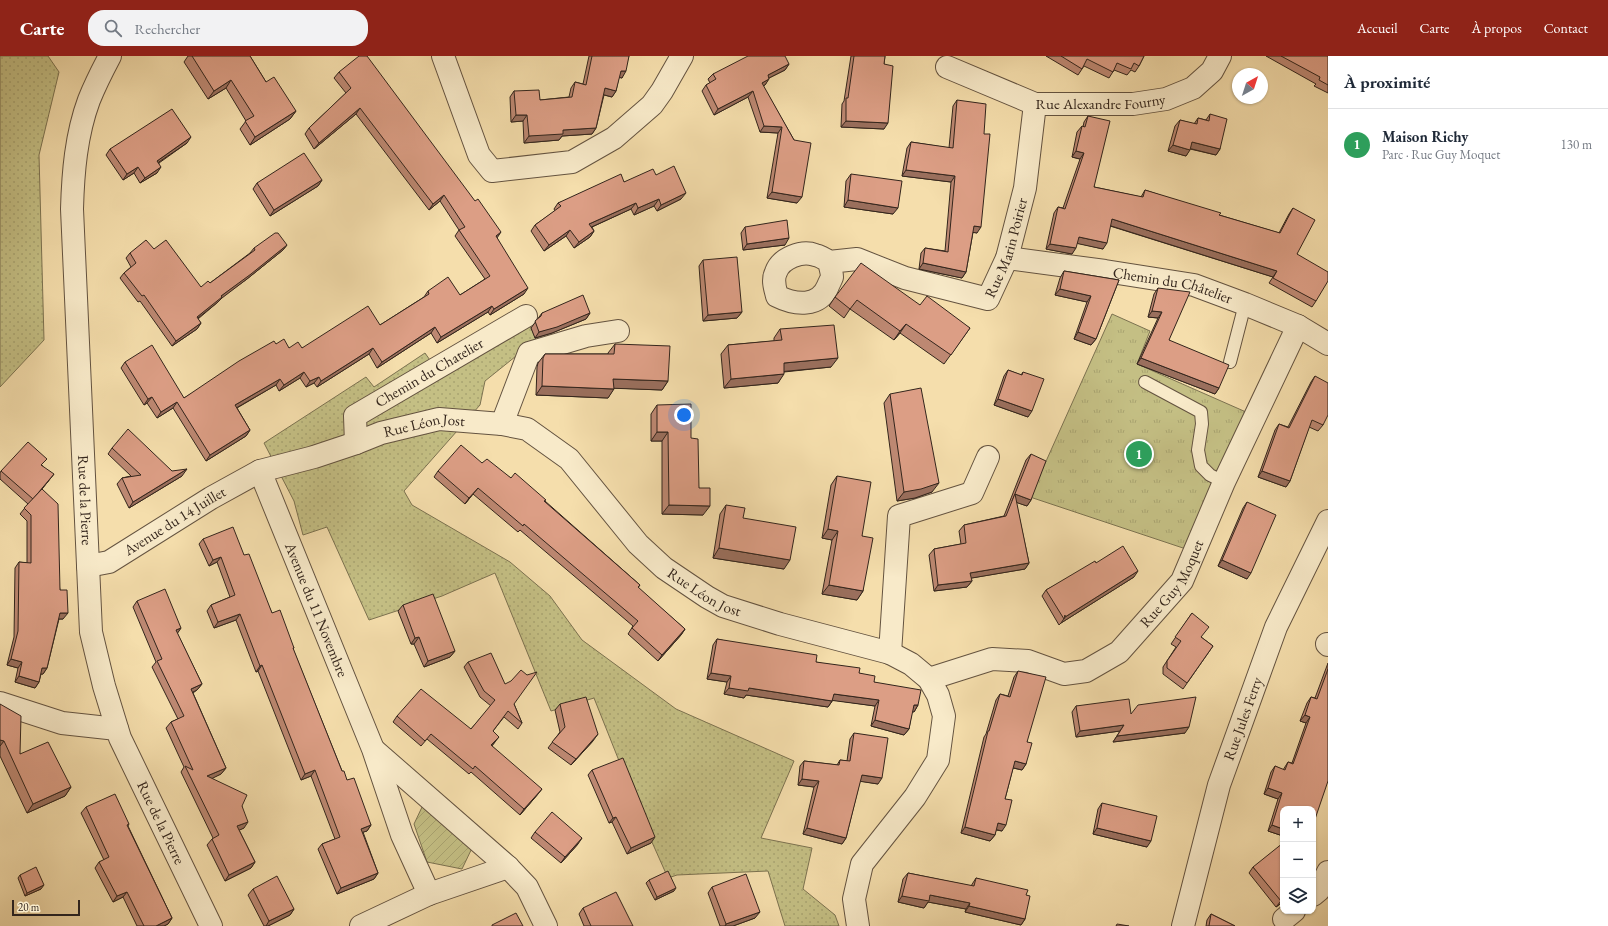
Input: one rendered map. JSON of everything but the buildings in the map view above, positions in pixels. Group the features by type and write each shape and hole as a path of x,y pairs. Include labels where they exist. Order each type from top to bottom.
{"street":[{"name":"Rue de la Pierre","path":"110,56 98,79 84,116 74,165 72,209 91,632 104,686 120,738 211,926"},
{"path":"443,56 479,155 492,171 572,162 614,138 652,104 662,91 682,56"},
{"name":"Rue Alexandre Fourny","path":"947,68 1035,104 1133,104 1166,99 1193,88 1212,71 1220,56"},
{"name":"Rue Marin Poirier","path":"829,262 857,259 905,278 988,299 1007,258 1025,188 1035,104"},
{"name":"Chemin du Châtelier","path":"1007,258 1194,285 1298,326 1328,344"},
{"name":"Chemin du Chatelier","path":"356,443 355,416 526,316"},
{"name":"Rue Guy Moquet","path":"929,679 992,659 1028,661 1064,674 1086,671 1119,652 1182,581 1224,482 1298,326"},
{"path":"502,424 529,353 586,336 618,330"},
{"name":"Rue Léon Jost","path":"260,471 314,457 381,433 439,419 502,424 527,429 568,459 638,544 664,568 707,598 724,606 773,621 890,653 911,664 929,679 938,695 944,716 938,760 915,797 862,864 854,900 858,926"},
{"path":"890,653 899,516 972,493 988,457"},
{"name":"Avenue du 14 Juillet","path":"88,566 109,562 210,498 260,471"},
{"name":"Avenue du 11 Novembre","path":"260,471 373,749 402,835 429,894"},
{"name":"Rue Jules Ferry","path":"1182,926 1219,785 1227,762 1276,627 1328,521"},
{"path":"0,703 62,723 117,729"},
{"name":"Avenue du 11 Novembre","path":"373,749 508,867 527,887 546,926"},
{"path":"361,926 429,894 508,867"},
{"path":"1316,892 1319,890 1328,872"}],"lane":[{"path":"1230,362 1245,304"},
{"path":"1145,382 1201,412 1202,424 1198,450 1201,466 1210,475 1224,482"}],"green space":[{"path":"0,56 48,56 59,72 39,155 44,340 0,387"},
{"path":"1112,314 1150,331 1137,364 1246,412 1189,550 1030,497"},
{"path":"529,323 536,340 485,381 480,405 404,491 412,505 510,562 550,596 582,640 676,709 794,761 761,838 812,848 803,889 835,915 839,926 785,926 768,871 677,875 668,878 647,831 594,698 551,711 495,573 442,596 369,620 327,527 303,535 294,501 264,443 366,377 374,387 425,353 441,376"},
{"path":"423,805 473,846 462,869 427,862 414,824"}],"place":[{"name":"Maison Richy","path":"1139,454"}]}
